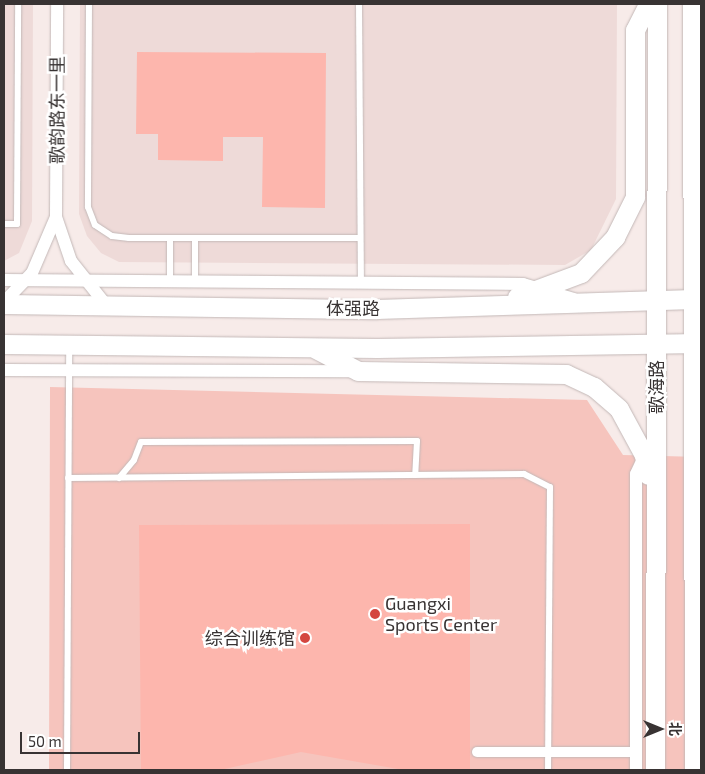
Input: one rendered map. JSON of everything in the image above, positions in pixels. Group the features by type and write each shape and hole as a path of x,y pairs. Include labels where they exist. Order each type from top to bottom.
{"main road":[{"path":"493,304 541,289 581,273 615,237 635,197 635,30 648,4"},
{"name":"歌海路","path":"655,770 657,4"},
{"path":"692,4 693,252 697,299 694,770"},
{"path":"692,130 701,176"},
{"name":"体强路","path":"4,303 376,309 656,298 697,299"},
{"path":"4,344 313,347 697,343"},
{"path":"313,347 358,371 566,374 594,387 619,409 644,455 655,508"},
{"path":"694,730 701,710"}],"street":[{"name":"歌韵路东一里","path":"4,303 25,280 45,249 56,217 58,4"},
{"path":"635,30 636,4"},
{"name":"歌韵路东一里","path":"56,217 71,262 106,305"},
{"path":"693,252 701,235"},
{"path":"4,280 523,284 581,301"},
{"path":"4,370 358,371"},
{"path":"636,770 636,474 656,427"},
{"path":"477,752 636,752"}],"lane":[{"path":"4,224 18,224 18,4"},
{"path":"89,4 88,207 95,224 112,236 170,238 360,238"},
{"path":"359,4 361,283"},
{"path":"170,238 170,281"},
{"path":"195,238 195,281"},
{"path":"67,770 69,344"},
{"path":"119,478 134,460 141,442 417,441 415,475"},
{"path":"68,478 524,474 550,487 548,770"}],"shaded area":[{"path":"4,4 33,4 32,221 19,253 4,261"},
{"path":"80,4 617,4 616,199 591,250 565,265 119,262 101,253 87,236 79,214"},
{"name":"Guangxi Sports Center","path":"50,387 587,400 623,455 701,457 701,770 49,770"}],"building":[{"path":"137,52 326,53 325,208 262,207 263,137 223,137 223,161 158,160 158,134 136,134"},
{"name":"综合训练馆","path":"470,524 470,770 404,770 301,752 220,770 141,770 139,525"}],"place":[{"name":"Guangxi Sports Center","path":"375,614"},
{"name":"综合训练馆","path":"305,638"}]}
